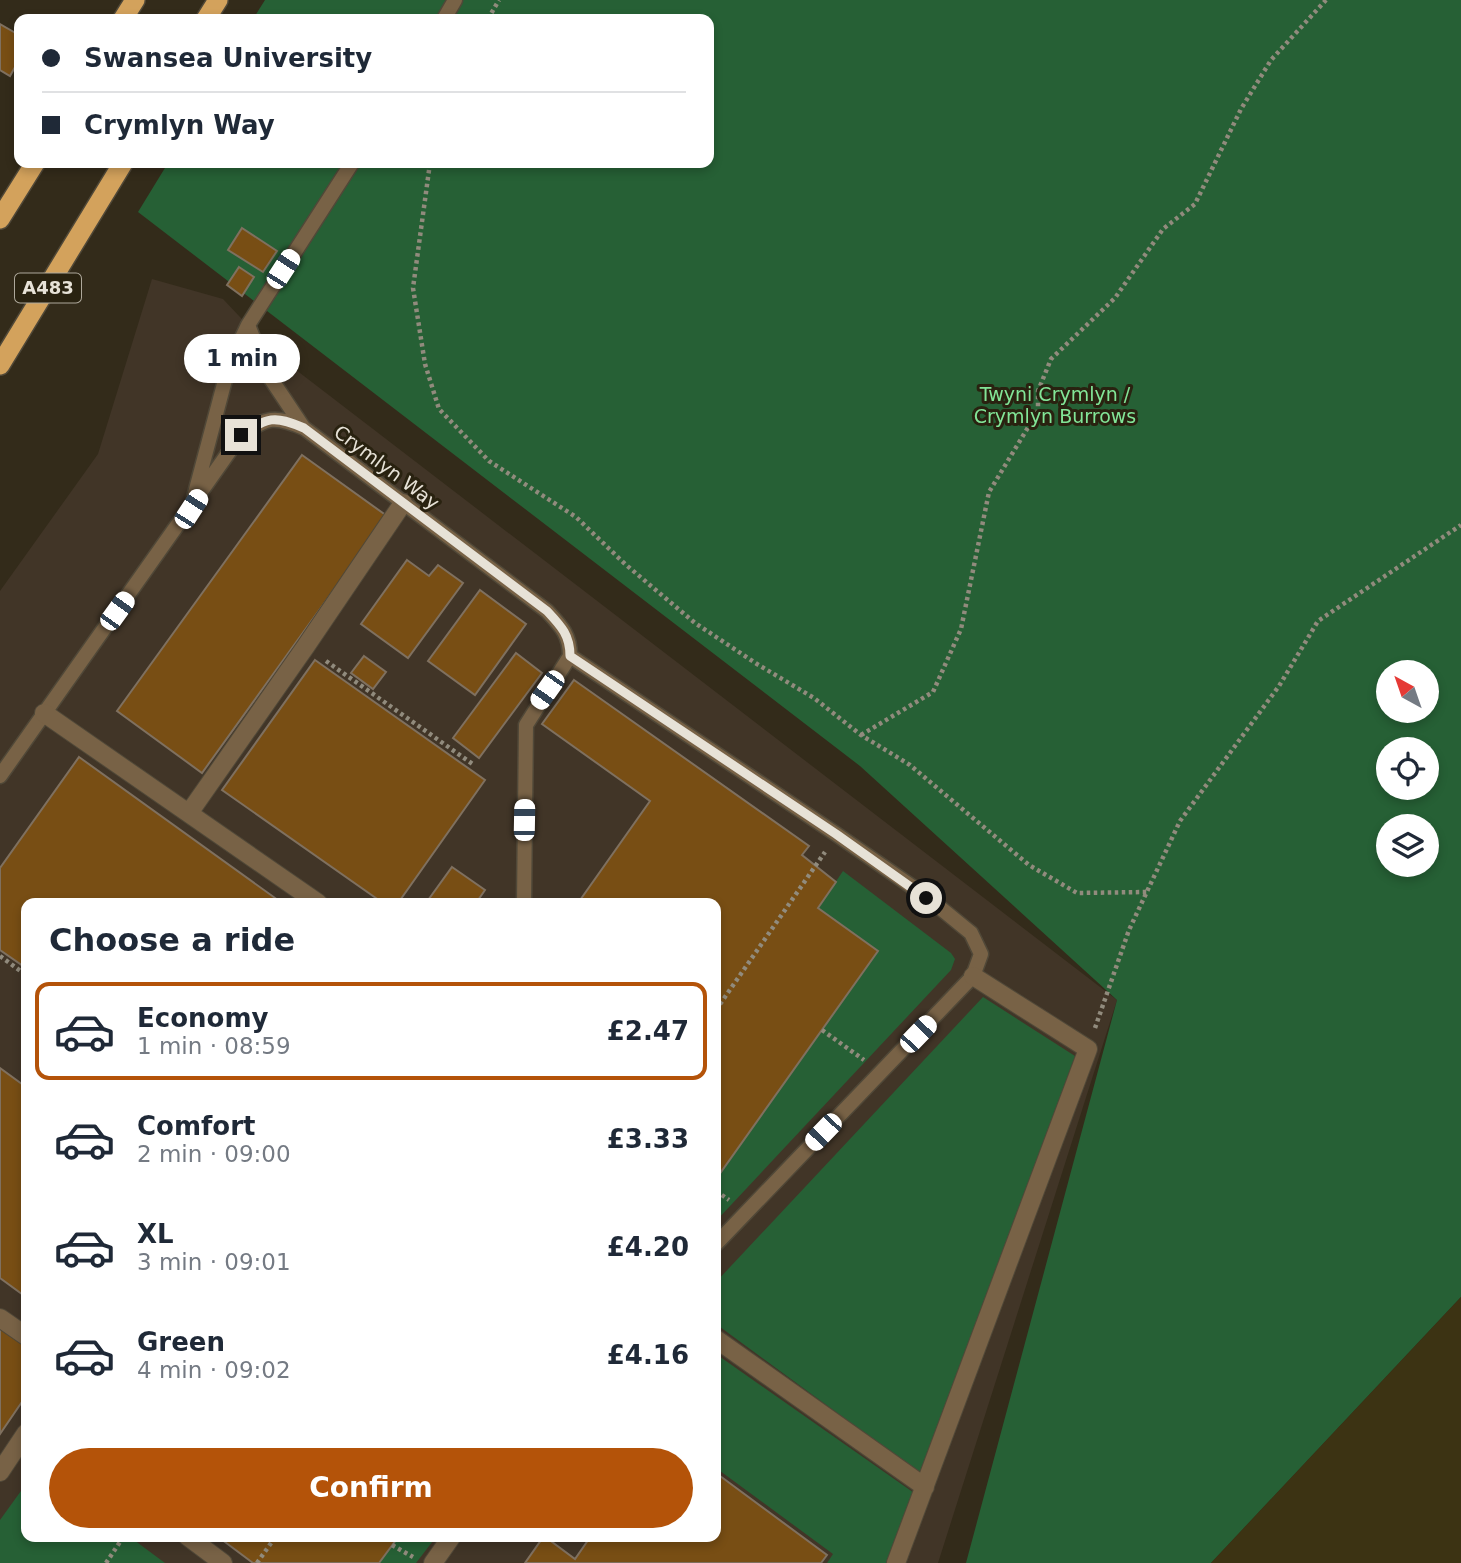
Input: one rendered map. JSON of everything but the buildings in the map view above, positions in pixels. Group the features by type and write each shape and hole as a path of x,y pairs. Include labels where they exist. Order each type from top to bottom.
{"highway":[{"path":"0,219 32,168"},
{"name":"A483","path":"0,365 120,168"}],"street":[{"path":"189,813 403,503"},
{"path":"44,713 311,898"},
{"path":"896,1563 1088,1049 973,976"},
{"path":"0,1318 21,1333"},
{"path":"721,1343 925,1486"},
{"path":"0,1472 21,1440"},
{"path":"195,1542 223,1563"},
{"path":"426,1562 446,1542"}],"lane":[{"path":"191,509 229,365 247,325 349,168"},
{"path":"247,325 267,373 304,428"},
{"name":"Crymlyn Way","path":"0,776 241,435 261,422 282,418 304,428 547,611 563,628 570,641 570,656"},
{"path":"524,898 526,725 570,656 836,834 971,933 981,954 973,976 721,1239"}],"path":[{"path":"861,735 933,692 961,629 989,492 1038,411 1038,391 1051,359 1115,298 1163,229 1195,204 1241,110 1271,60 1325,0"},
{"path":"428,168 413,288 425,364 439,409 489,461 576,517 625,565 695,622 814,698 861,735 910,765 1029,865 1077,893 1147,892"},
{"path":"1088,1049 1129,930 1180,821 1279,686 1318,621 1461,525"},
{"path":"306,646 474,765"},
{"path":"721,1003 816,868 836,834"},
{"path":"0,957 21,972"},
{"path":"822,1030 881,1072"},
{"path":"106,1563 120,1542"},
{"path":"257,1563 272,1542"},
{"path":"393,1545 426,1562"}],"shaded area":[{"path":"152,279 223,299 274,353 1117,1000 938,1563 0,1563 0,591 98,454"}],"green space":[{"name":"Twyni Crymlyn / Crymlyn Burrows","path":"265,0 1461,0 1461,1297 1211,1563 966,1563 1117,1000 860,766 138,212 165,168 714,168 714,14 256,14"},
{"path":"843,871 951,953 955,959 951,970 721,1216 721,1172 878,951 818,908"},
{"path":"983,997 1075,1056 923,1476 721,1328 721,1277"},
{"path":"721,1358 917,1495 892,1563 827,1563 833,1554 721,1472"},
{"path":"21,1491 21,1542 137,1542 165,1563 0,1563 0,1520"},
{"path":"395,1542 432,1542 416,1563 379,1563"}],"sand":[{"path":"1461,1297 1461,1563 1211,1563"}],"route":[{"path":"241,435 261,422 282,418 304,428 547,611 563,628 570,641 570,656 836,834 926,898"}]}
